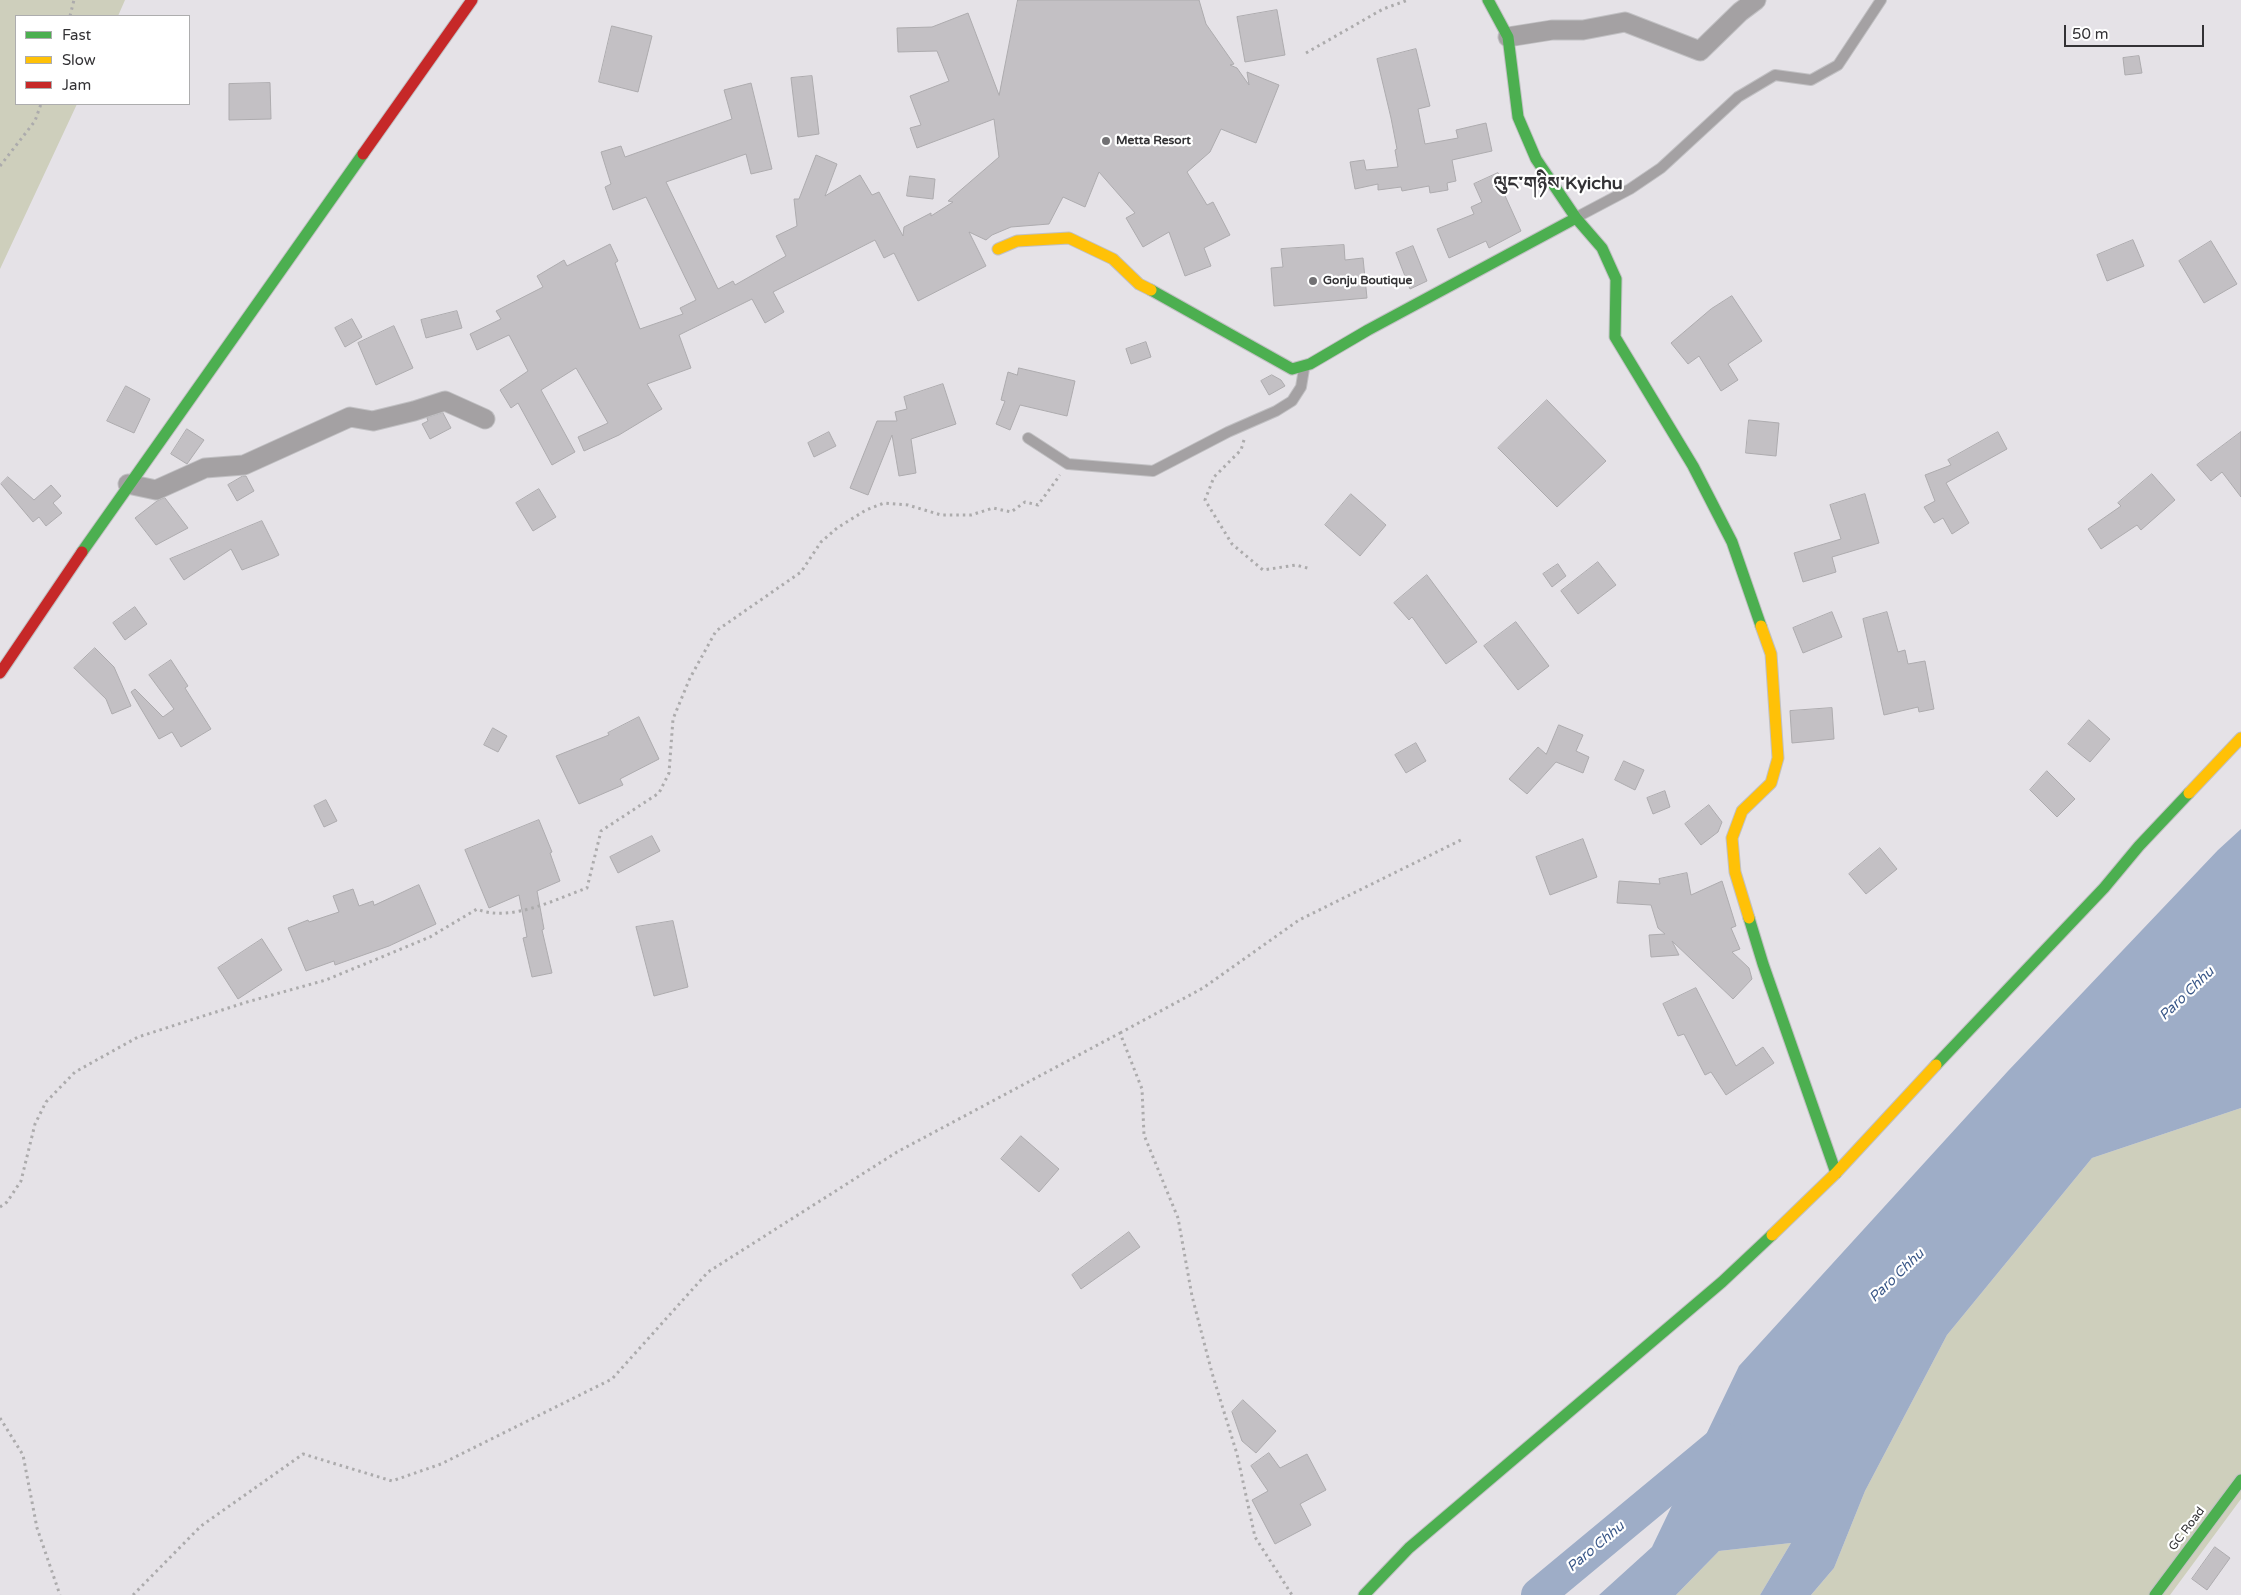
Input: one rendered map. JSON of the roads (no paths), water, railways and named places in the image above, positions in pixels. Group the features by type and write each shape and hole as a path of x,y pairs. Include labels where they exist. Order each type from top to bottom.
{"street":[{"path":"0,672 128,484 472,0"},
{"path":"1488,0 1508,37 1518,117 1536,160 1576,218 1602,248 1616,280 1615,337 1693,466 1732,542 1771,654 1778,758 1771,783 1742,811 1732,838 1736,872 1763,964 1836,1173"},
{"path":"1508,37 1552,30 1583,30 1625,22 1700,51 1740,12 1756,0"},
{"path":"998,249 1017,241 1069,238 1113,259 1139,284 1292,369 1305,366 1576,218"},
{"path":"128,484 156,490 205,468 244,465 350,417 373,421 414,411 445,400 485,419"},
{"path":"1364,1595 1408,1548 1722,1282 1836,1173 2045,948 2104,888 2140,846 2241,738"},
{"name":"GC Road","path":"2155,1595 2241,1480"}],"lane":[{"path":"1576,218 1630,189 1662,168 1738,97 1767,79 1775,75 1811,80 1838,65 1881,0"},
{"path":"1028,438 1068,464 1152,471 1249,422 1276,411 1292,401 1300,387 1305,366"}],"water":[{"path":"2241,829 2241,1108 2092,1158 1947,1335 1865,1491 1834,1568 1811,1595 1760,1595 1791,1543 1719,1551 1676,1595 1599,1595 1652,1547 1739,1366 2008,1071 2218,850"}],"waterway":[{"name":"Paro Chhu","path":"1538,1595 1725,1440"}],"place":[{"name":"Metta Resort","path":"1106,141"},
{"name":"Gonju Boutique","path":"1313,281"}],"district":[{"name":"ལུང་གཉིས་Kyichu","path":"1558,184"}]}
